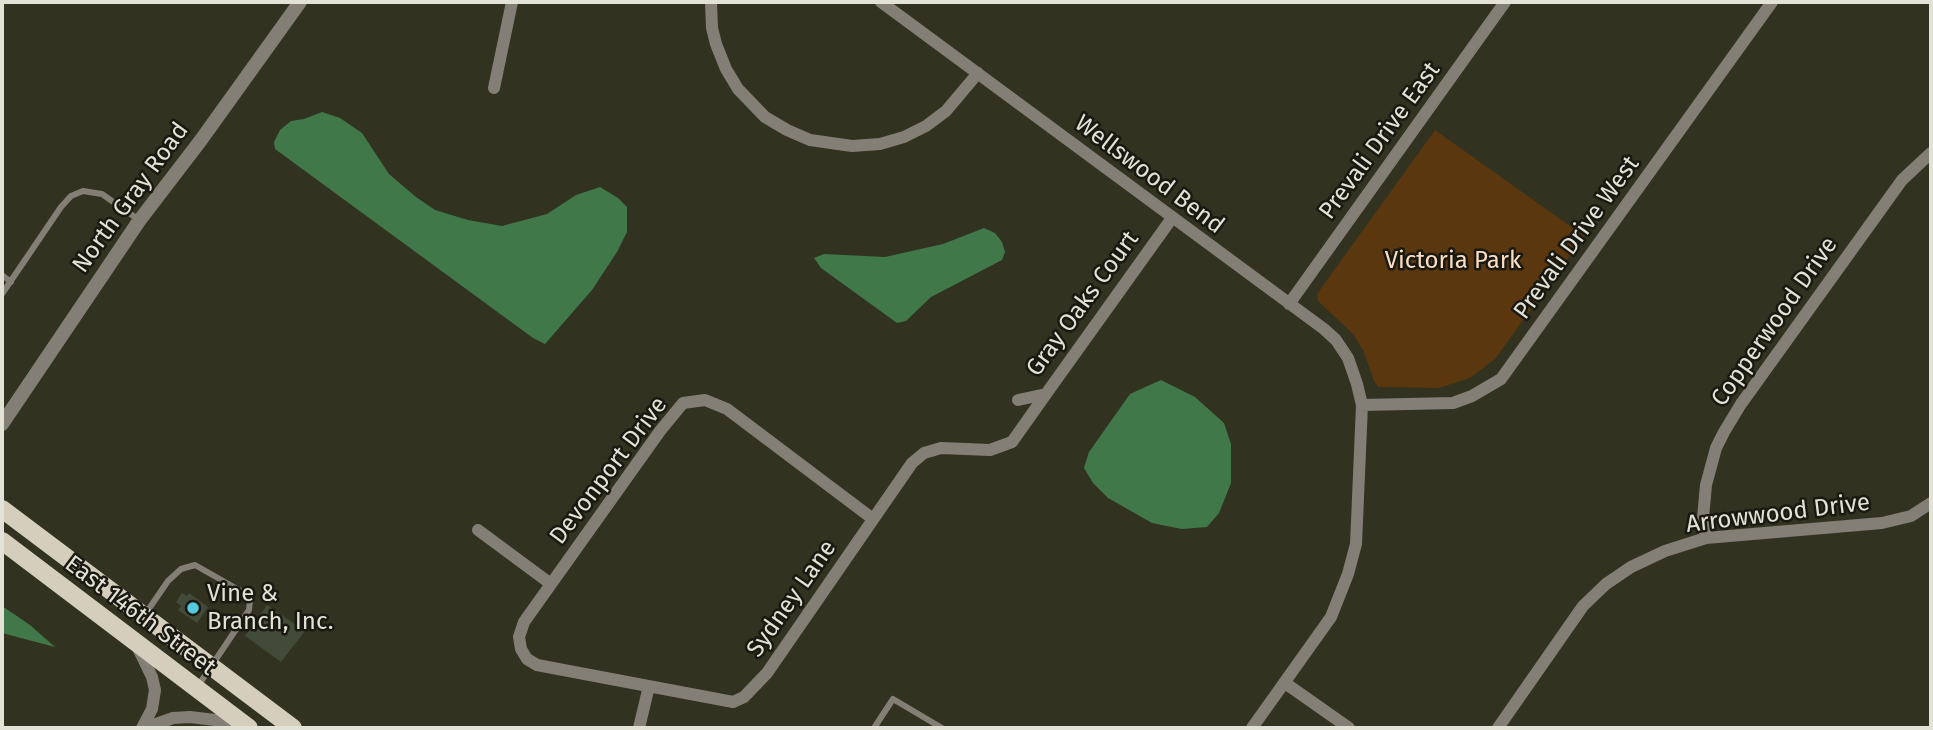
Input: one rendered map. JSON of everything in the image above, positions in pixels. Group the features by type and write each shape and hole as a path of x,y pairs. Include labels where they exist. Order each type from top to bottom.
{"main road":[{"name":"East 146th Street","path":"2,509 293,728"},
{"name":"East 146th Street","path":"2,541 246,726"}],"street":[{"name":"North Gray Road","path":"2,424 139,221 300,2"},
{"path":"494,88 512,2"},
{"path":"711,2 716,44 738,89 765,117 810,140 852,146 880,144 904,137 926,126 946,111 978,72"},
{"name":"Wellswood Bend","path":"881,2 1325,329 1343,349 1356,379 1362,405 1356,544 1348,574 1331,617 1252,728"},
{"name":"Prevali Drive East","path":"1289,304 1505,2"},
{"name":"Prevali Drive West","path":"1362,405 1453,402 1472,396 1501,379 1772,2"},
{"name":"Copperwood Drive","path":"1706,538 1703,518 1706,485 1716,448 1724,432 1741,404 1902,180 1931,153"},
{"name":"Gray Oaks Court","path":"1018,400 1046,394 1172,218"},
{"name":"Sydney Lane","path":"521,649 527,659 537,665 733,702 744,697 767,673 912,463 924,453 941,448 990,450 1012,442 1046,394"},
{"name":"Devonport Drive","path":"521,649 519,637 524,622 660,431 683,403 705,400 727,409 873,519"},
{"name":"Arrowwood Drive","path":"1498,728 1583,606 1606,584 1631,567 1665,551 1706,538 1882,523 1912,516 1931,503"},
{"path":"478,530 551,584"},
{"path":"137,645 155,690 152,709 143,728"},
{"path":"1285,682 1349,728"},
{"path":"639,728 649,686"},
{"path":"143,728 173,718 190,717 246,726"}],"lane":[{"path":"2,294 66,200 76,193 83,191 102,194 139,221"},
{"path":"2,275 10,282"},
{"path":"143,617 168,581 181,569 195,565 239,590 250,600 249,610 196,688"},
{"path":"874,728 893,699 942,728"}],"green space":[{"name":"Victoria Park","path":"1435,130 1584,236 1495,359 1470,378 1439,388 1378,387 1364,352 1353,334 1318,301 1317,294"}],"shaded area":[{"path":"322,112 340,118 362,133 389,174 435,210 502,226 547,214 576,195 600,187 627,207 627,232 592,290 545,344 533,338 275,149 274,142 280,130 291,121"},
{"path":"984,228 995,233 1002,242 1005,252 1002,260 931,297 906,321 897,323 821,268 814,258 824,254 885,257 943,244"},
{"path":"1161,380 1195,397 1224,423 1231,444 1231,483 1219,513 1207,527 1182,529 1152,523 1108,498 1093,483 1084,468 1089,452 1130,394"},
{"path":"2,606 30,625 55,647 2,633"}],"building":[{"path":"182,593 187,596 189,593 208,607 197,623 178,610 181,606 176,602"},
{"path":"267,605 305,631 281,662 245,636"}],"place":[{"name":"Vine & Branch, Inc.","path":"193,608"}]}
